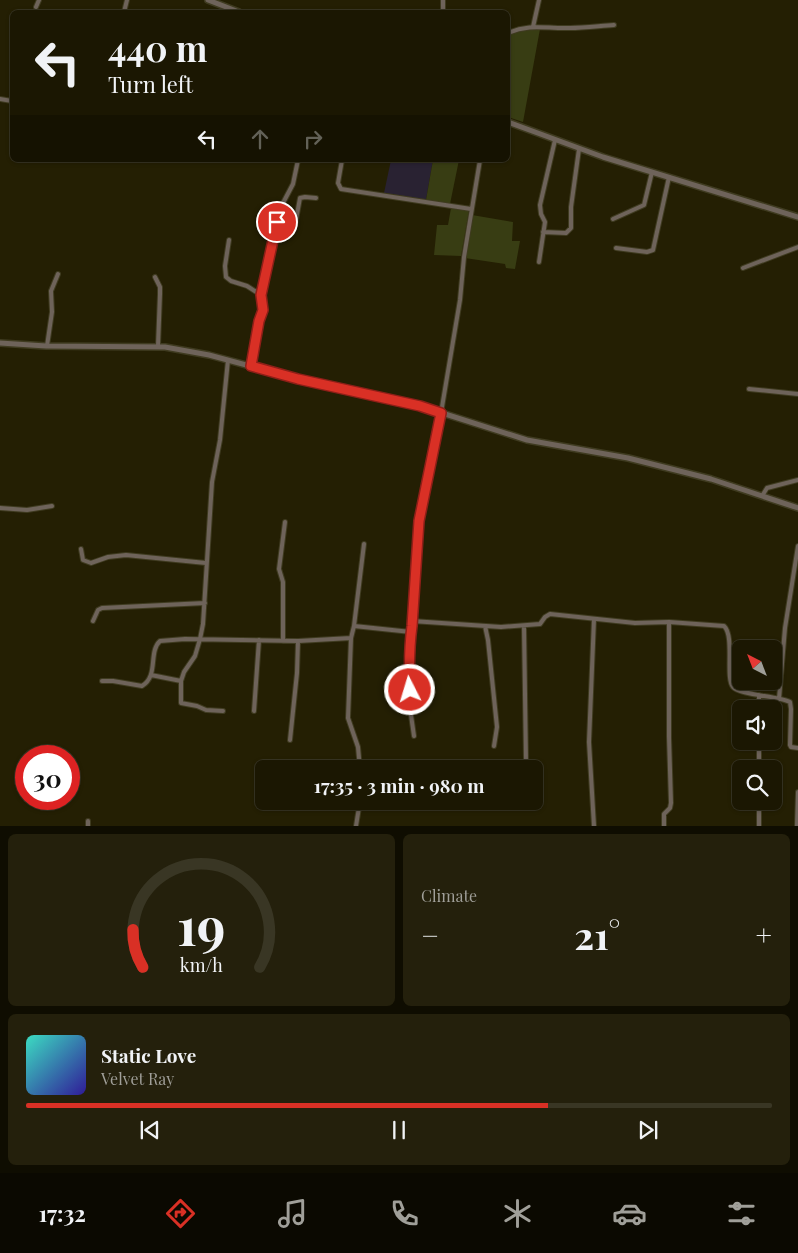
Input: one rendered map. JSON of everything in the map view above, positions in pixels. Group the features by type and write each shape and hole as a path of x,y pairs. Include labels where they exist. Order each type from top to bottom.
{"street":[{"path":"36,7 39,0"},
{"path":"208,0 234,10"},
{"path":"533,26 539,0"},
{"path":"510,32 533,26 570,28 614,26"},
{"path":"510,123 579,149 798,217"},
{"path":"539,262 544,232 540,205 555,140"},
{"path":"544,232 566,233 571,228 570,207 579,149"},
{"path":"251,366 259,321 263,310 261,295 276,226 283,203 293,184 298,162"},
{"path":"342,162 338,183 341,189 471,209"},
{"path":"414,736 408,663 419,521 441,413 460,300 471,209 480,162"},
{"path":"613,219 644,205 652,172"},
{"path":"616,248 648,252 653,250 669,177"},
{"path":"276,226 295,225 300,198 316,198"},
{"path":"229,240 225,266 226,277 231,281 247,286 261,295"},
{"path":"743,268 798,247"},
{"path":"47,346 52,312 51,291 58,274"},
{"path":"155,277 160,287 158,346"},
{"path":"0,343 47,346 158,346 184,350 307,381 407,403 513,436 628,458 712,479 798,508"},
{"path":"223,711 206,710 197,706 181,704 181,681 184,672 195,656 200,639 205,603 212,482 220,440 228,360"},
{"path":"749,389 798,394"},
{"path":"762,496 767,488 798,480"},
{"path":"0,508 27,510 52,506"},
{"path":"282,640 284,600 279,569 285,522"},
{"path":"359,760 358,746 348,718 351,638 364,544"},
{"path":"779,699 785,628 798,546"},
{"path":"81,549 83,560 91,563 108,557 126,555 206,563"},
{"path":"94,621 98,610 102,608 205,603"},
{"path":"412,621 485,626 524,626 540,624 550,614 635,623 669,622 724,626 726,627 730,657 731,685 735,689 789,701 791,704 790,745 791,747 798,748"},
{"path":"594,619 589,742 594,826"},
{"path":"664,826 664,814 670,808 671,803 669,622"},
{"path":"354,626 411,632"},
{"path":"485,626 497,727 494,746"},
{"path":"524,626 526,760"},
{"path":"102,682 113,681 142,686 149,680 151,675 157,642 168,639 298,641 351,638"},
{"path":"254,711 259,640"},
{"path":"290,740 297,673 298,641"},
{"path":"151,675 181,681"},
{"path":"759,695 759,700"},
{"path":"797,826 798,792"},
{"path":"356,826 359,810"},
{"path":"759,810 759,826"}],"shaded area":[{"path":"391,162 433,162 426,200 384,193"}],"green space":[{"path":"529,28 540,29 523,122 510,118 510,34"},
{"path":"433,162 459,162 450,204 426,200"},
{"path":"451,208 469,210 461,256 434,255 437,225 448,225"},
{"path":"472,215 513,222 512,241 520,241 515,269 506,268 505,264 465,258"}],"route":[{"path":"277,222 261,295 263,310 259,321 251,366 298,379 420,406 441,413 419,521 412,626 409,640 410,690"}]}
